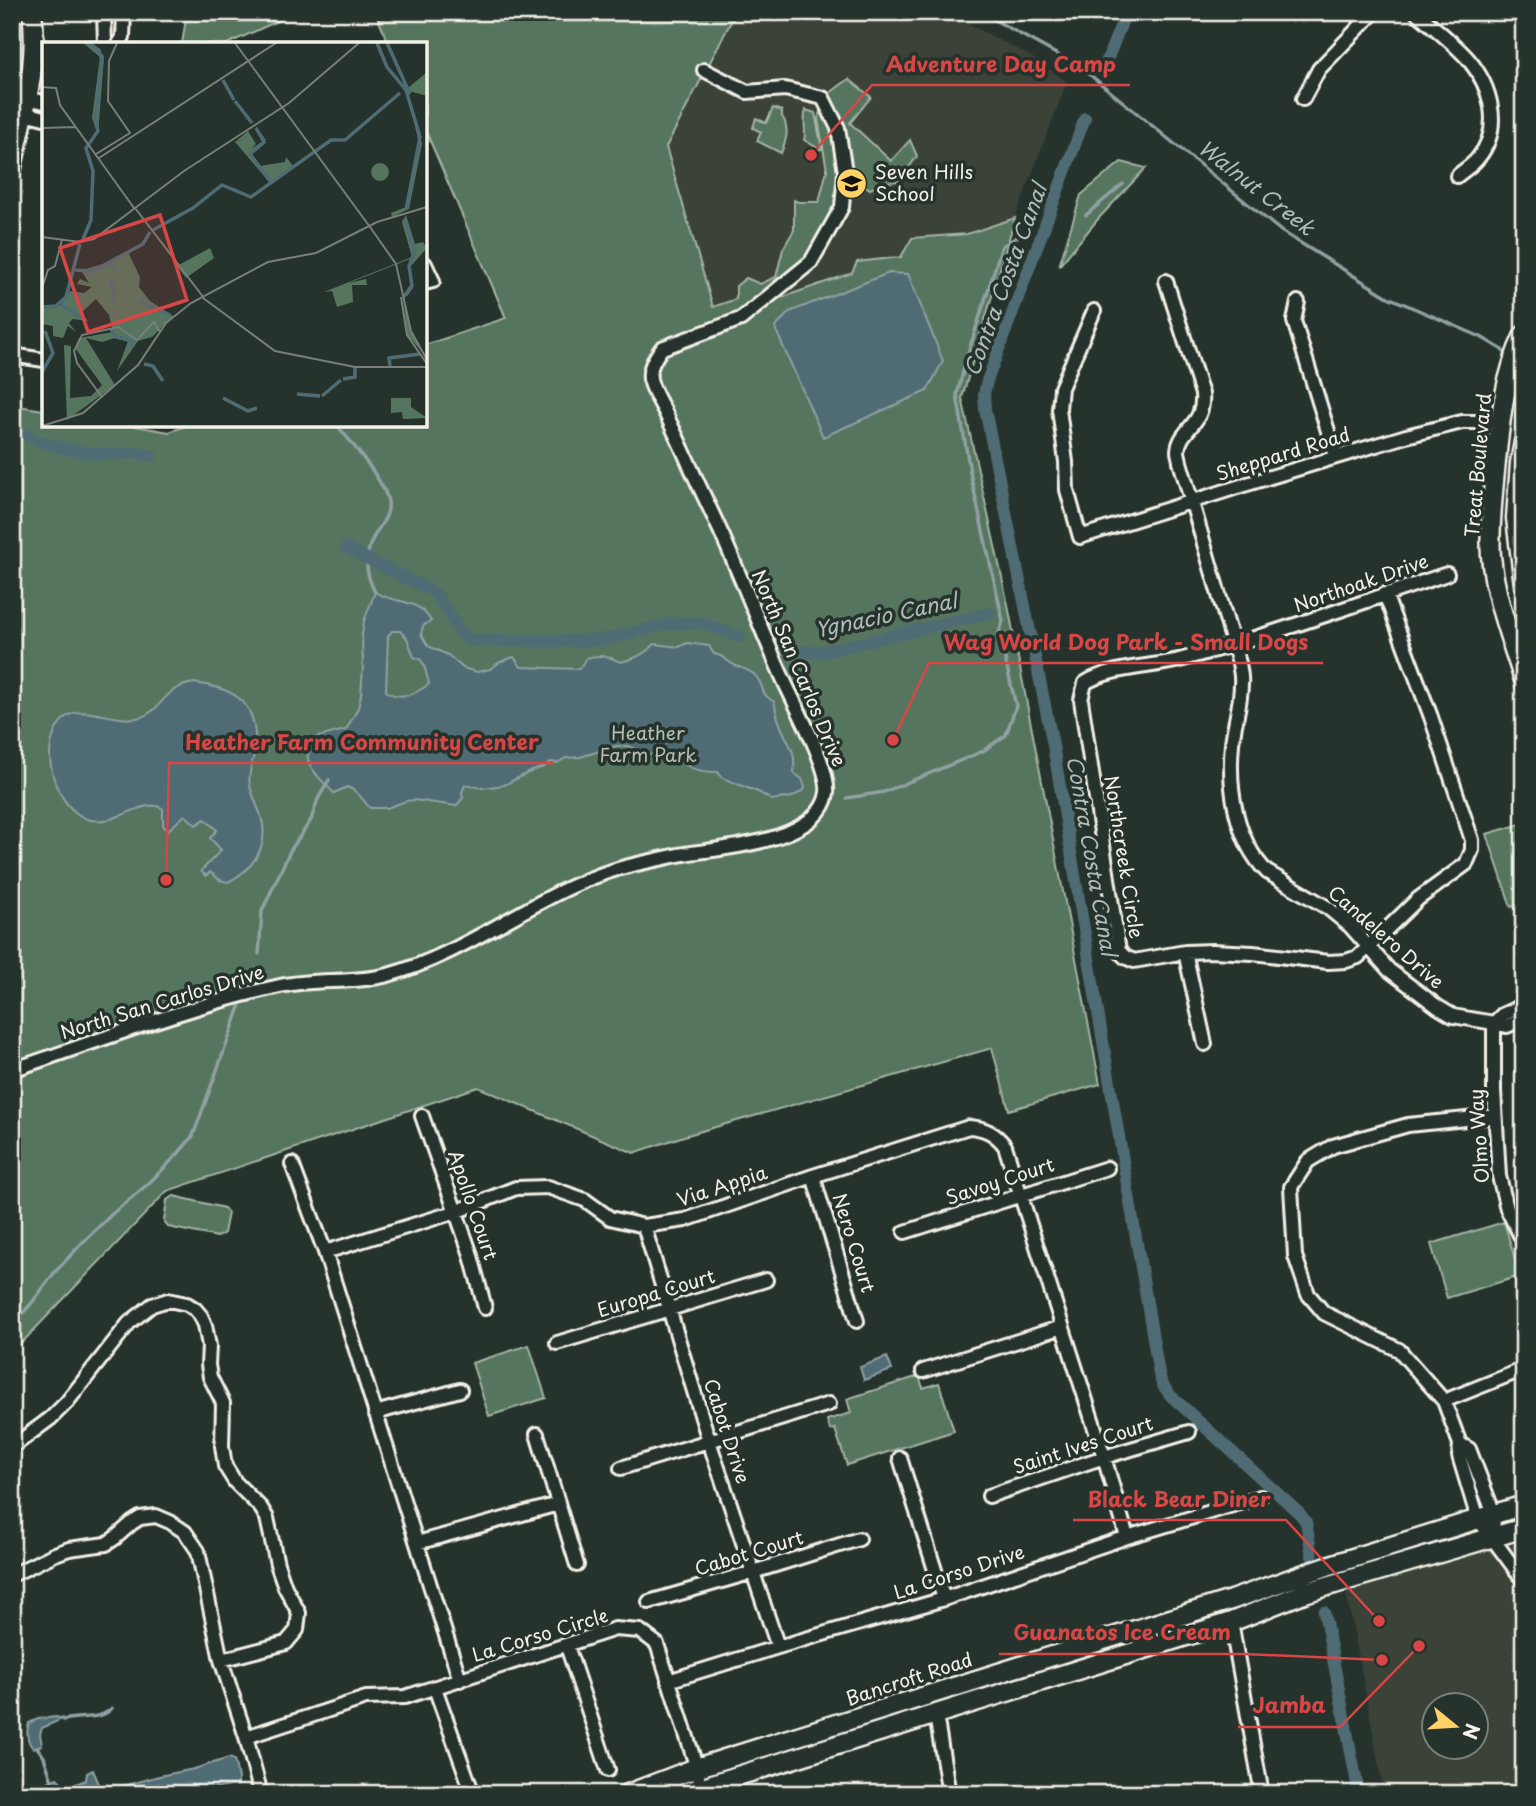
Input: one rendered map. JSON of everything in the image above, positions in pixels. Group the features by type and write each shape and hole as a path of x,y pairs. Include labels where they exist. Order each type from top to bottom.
{"main road":[{"path":"12,167 26,111 33,55 32,12"},
{"name":"Treat Boulevard","path":"1521,342 1508,375 1499,422 1491,554 1498,600 1524,680"},
{"path":"1524,442 1516,518 1524,585"},
{"name":"Bancroft Road","path":"628,1794 696,1768 1524,1505"},
{"path":"680,1794 701,1790 1231,1622 1304,1594 1524,1528"},
{"path":"1231,1622 1231,1610 1259,1590"}],"street":[{"path":"104,12 106,42"},
{"path":"120,42 123,37 124,12"},
{"path":"1303,99 1319,69 1374,12"},
{"path":"1416,12 1468,59 1488,93 1492,112 1491,134 1478,159 1457,176"},
{"name":"North San Carlos Drive","path":"12,1070 258,990 290,983 360,980 387,975 446,953 588,878 617,868 677,855 759,842 789,832 814,818 823,805 827,794 827,779 811,739 649,376 655,358 662,348 741,319 811,262 842,207 845,172 838,128 822,97 785,89 747,92 704,70"},
{"name":"Candelero Drive","path":"1166,281 1202,394 1199,417 1185,434 1178,450 1234,644 1242,684 1232,744 1231,782 1242,835 1267,872 1328,908 1350,926 1389,970 1438,1007 1453,1016 1507,1026 1524,1019"},
{"path":"1298,302 1294,321 1336,457"},
{"name":"Sheppard Road","path":"1094,311 1061,388 1059,409 1067,490 1080,537 1336,457 1462,422 1499,422"},
{"path":"12,355 42,360"},
{"name":"Northoak Drive","path":"1085,683 1103,674 1180,660 1290,628 1447,574"},
{"name":"Northcreek Circle","path":"1085,683 1081,700 1119,951 1134,961 1185,952 1213,951 1328,962 1346,961 1358,957 1418,899 1466,864 1472,850 1472,840 1435,730 1385,594"},
{"path":"1185,952 1205,1044"},
{"path":"1494,1023 1502,1015 1524,1004"},
{"name":"Olmo Way","path":"1494,1023 1498,1165 1507,1209 1524,1243"},
{"name":"Apollo Court","path":"422,1116 470,1252 485,1308"},
{"path":"1496,1116 1408,1125 1333,1146 1308,1161 1291,1187 1295,1256 1308,1294 1324,1314 1399,1349 1444,1401 1460,1444 1469,1449 1493,1538 1524,1581"},
{"name":"Via Appia","path":"325,1252 455,1212 516,1188 548,1187 585,1200 610,1217 644,1226 685,1220 969,1127 979,1128 999,1137 1005,1146 1127,1537"},
{"path":"292,1164 325,1252 460,1680"},
{"name":"Savoy Court","path":"905,1232 1107,1168"},
{"name":"Nero Court","path":"813,1176 857,1321"},
{"name":"Cabot Drive","path":"644,1226 709,1441 778,1647"},
{"name":"Europa Court","path":"557,1343 766,1280"},
{"path":"12,1447 51,1418 67,1402 129,1324 152,1305 168,1300 187,1304 195,1309 205,1325 209,1346 208,1365 223,1403 222,1446 225,1466 230,1476 261,1508 267,1518 277,1564 285,1587 299,1613 297,1630 286,1643 220,1660"},
{"path":"923,1371 1062,1327"},
{"path":"1444,1401 1524,1369"},
{"path":"375,1413 460,1390"},
{"path":"621,1468 829,1404"},
{"name":"Saint Ives Court","path":"989,1496 1189,1432"},
{"path":"537,1434 577,1566"},
{"path":"900,1458 944,1599"},
{"name":"La Corso Drive","path":"668,1681 944,1599 1127,1537 1261,1497"},
{"path":"417,1543 558,1504"},
{"path":"12,1576 69,1549 106,1544 140,1518 156,1516 170,1521 185,1532 198,1551 220,1660 246,1737 261,1794"},
{"name":"Cabot Court","path":"649,1602 753,1573 859,1539"},
{"path":"1231,1622 1262,1794"},
{"name":"La Corso Circle","path":"435,1688 615,1629 640,1632 657,1644 701,1790"},
{"path":"567,1646 608,1770"},
{"path":"246,1737 366,1698 405,1697 435,1688 473,1794"},
{"path":"936,1715 947,1793"}],"shaded area":[{"name":"Seven Hills School","path":"736,12 946,12 1030,56 1067,82 1015,218 717,319 666,147"},
{"path":"1524,1528 1524,1794 1384,1794 1344,1582"}],"green space":[{"path":"187,12 297,12 231,42 182,42"},
{"name":"Heather Farm Park","path":"375,12 736,12 666,147 713,307 736,299 736,286 746,278 760,284 776,277 783,249 794,230 794,200 819,202 827,170 818,119 823,98 849,79 871,97 850,123 891,161 910,140 917,156 900,181 886,182 870,189 846,173 842,207 811,262 772,301 852,273 857,262 901,257 912,238 967,234 1015,218 962,398 1007,600 1100,1084 1009,1110 992,1048 684,1136 634,1153 478,1087 167,1191 12,1353 12,405 42,410 42,427 141,427 169,432 183,427 427,427 427,344 506,318 427,134 427,42 388,42"},
{"path":"773,108 782,111 787,130 781,153 757,141 761,132 753,128 756,118 766,123"},
{"path":"806,110 815,113 822,149 817,150 804,140"},
{"path":"1121,162 1146,168 1059,266 1081,195"},
{"path":"1524,823 1524,903 1511,907 1487,834"},
{"path":"174,1196 224,1208 228,1213 224,1233 217,1237 168,1227 164,1221 167,1200"},
{"path":"1504,1222 1520,1276 1447,1298 1431,1244"},
{"path":"529,1345 546,1398 489,1416 472,1363"},
{"path":"919,1376 923,1388 939,1383 954,1431 847,1465 835,1429 830,1430 827,1420 851,1413 847,1399"}],"water":[{"path":"889,273 908,274 943,361 927,391 823,437 775,328 789,312"},
{"path":"375,592 412,604 431,621 423,626 421,634 428,646 448,655 463,668 477,672 490,669 514,657 521,667 579,669 586,658 603,656 620,662 639,656 655,644 679,647 687,643 709,646 714,654 753,674 764,693 774,702 779,721 793,751 794,773 802,779 804,790 792,797 772,800 722,778 718,772 693,769 663,752 645,757 640,751 628,746 616,746 580,757 566,758 557,763 551,762 504,785 483,788 465,785 463,798 456,806 414,800 387,808 370,808 357,793 347,787 334,793 317,775 308,759 309,750 317,737 346,730 358,708 363,667 364,621","holes":["392,631 400,631 407,638 414,657 420,659 424,665 429,684 403,696 386,691 388,636"]},
{"path":"194,683 209,685 233,694 248,709 253,720 255,748 249,780 261,816 263,837 258,855 252,863 228,882 220,880 210,872 206,876 201,871 221,850 210,838 217,830 205,819 196,825 185,815 167,831 163,825 163,809 147,806 108,819 87,819 75,812 62,797 51,767 50,749 55,732 62,720 71,714 81,712 129,719 141,717 151,712 174,690"},
{"path":"887,1357 892,1370 864,1380 860,1367"},
{"path":"56,1717 62,1719 42,1728 42,1745 33,1748 28,1737 29,1723"},
{"path":"229,1758 234,1760 238,1785 181,1794 166,1794 157,1788 154,1794 46,1794 48,1782 57,1778 63,1784 76,1784 86,1780 87,1773 93,1770 99,1784 112,1789"}],"waterway":[{"name":"Walnut Creek","path":"980,12 1089,74 1281,231 1388,297 1481,337 1509,357"},
{"name":"Contra Costa Canal","path":"1105,65 1126,12"},
{"name":"Contra Costa Canal","path":"1085,118 987,381 985,409 1053,745 1159,1374 1170,1395 1300,1514 1306,1522 1312,1556"},
{"path":"1086,215 1123,184"},
{"path":"847,798 884,792 983,751 1006,735 1016,706 999,633 1003,621 971,477 957,395 1002,246 1017,237"},
{"name":"Walnut Creek","path":"1517,365 1524,371"},
{"path":"339,427 381,484 388,502 387,514 368,554 367,569 375,592"},
{"name":"Ygnacio Canal","path":"12,429 44,443 79,451 102,454 139,453 151,456"},
{"name":"Ygnacio Canal","path":"346,548 435,593 464,637 476,641 607,639 673,623 703,623 740,637"},
{"name":"Ygnacio Canal","path":"788,651 822,652 990,613"},
{"path":"259,954 262,911 290,851 311,820 318,799 329,780"},
{"path":"12,1325 82,1243 148,1184 193,1136 240,1007"},
{"name":"Contra Costa Canal","path":"1324,1612 1359,1794"},
{"path":"62,1719 102,1715 112,1708"},
{"path":"37,1747 44,1757 52,1781"}],"place":[{"name":"Adventure Day Camp","path":"811,155"},
{"name":"Seven Hills School","path":"852,183"},
{"name":"Wag World Dog Park - Small Dogs","path":"893,740"},
{"name":"Heather Farm Community Center","path":"166,880"},
{"name":"Black Bear Diner","path":"1379,1621"},
{"name":"Jamba","path":"1419,1646"},
{"name":"Guanatos Ice Cream","path":"1382,1660"}]}
